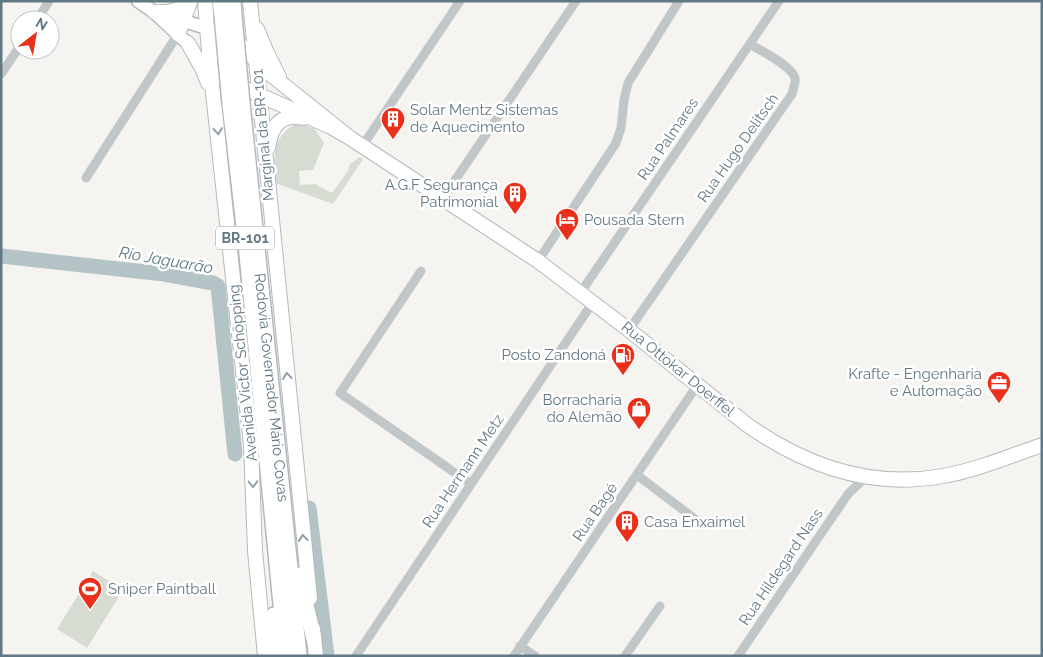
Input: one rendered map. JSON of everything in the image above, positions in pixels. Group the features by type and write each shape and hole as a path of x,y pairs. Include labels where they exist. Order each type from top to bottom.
{"highway":[{"name":"Rodovia Governador Mário Covas","path":"227,8 236,103 285,516 299,656"},
{"name":"Rodovia Governador Mário Covas","path":"236,103 246,244 286,656"},
{"path":"285,516 314,639"},
{"path":"273,656 275,548"}],"main road":[{"path":"138,1 154,12 226,80 235,85 245,83 253,77 256,62 251,53 243,47 207,28 154,12"},
{"name":"Avenida Victor Schöpping","path":"205,1 209,50 215,70 214,102 251,445 255,551 266,656"},
{"path":"154,12 173,12 182,9 190,2"},
{"path":"190,2 183,21 183,39 203,70 214,102"},
{"path":"250,6 267,53 285,86"},
{"name":"Marginal da BR-101","path":"250,6 316,656"},
{"path":"209,50 218,39 228,38"},
{"name":"Rua Ottokar Doerffel","path":"256,62 350,138 538,261 581,292 746,424 773,442 814,462 867,476 909,479 944,476 1042,445"},
{"name":"Rua Ottokar Doerffel","path":"235,85 259,94 350,138"},
{"path":"268,192 267,155 273,130 283,118 295,116 314,120"}],"street":[{"path":"362,146 460,1"},
{"path":"443,198 576,1"},
{"path":"538,261 616,143 621,128 628,83 679,1"},
{"name":"Rua Palmares","path":"581,292 779,1"},
{"path":"86,178 183,39"},
{"name":"Rua Hugo Delitsch","path":"630,330 792,94 794,78 790,71 750,44"},
{"path":"1,74 10,60"},
{"path":"421,270 340,393 471,484"},
{"name":"Rua Hermann Metz","path":"356,656 593,302"},
{"name":"Rua Bagé","path":"514,656 698,384"},
{"path":"847,472 848,494"},
{"path":"637,475 695,519"},
{"name":"Rua Hildegard Nass","path":"738,656 848,494 867,476"},
{"path":"625,656 660,606"},
{"path":"520,646 535,656"}],"shaded area":[{"path":"294,125 314,128 324,143 313,170 299,171 300,185 315,184 332,193 348,171 350,164 360,157 363,159 333,204 275,183 275,158 278,143 281,136"},
{"name":"Sniper Paintball","path":"93,571 123,590 87,648 57,629"}],"waterway":[{"name":"Rio Jaguarão","path":"1,256 164,274 213,283 218,286 235,454"},
{"name":"Rio Jaguarão","path":"309,508 327,656"}],"place":[{"name":"Solar Mentz Sistemas de Aquecimento","path":"393,140"},
{"name":"A.G.F Segurança Patrimonial","path":"515,215"},
{"name":"Pousada Stern","path":"567,241"},
{"name":"Posto Zandoná","path":"623,376"},
{"name":"Krafte - Engenharia e Automação","path":"999,404"},
{"name":"Borracharia do Alemão","path":"639,430"},
{"name":"Casa Enxaimel","path":"627,543"},
{"name":"Sniper Paintball","path":"90,610"}]}
